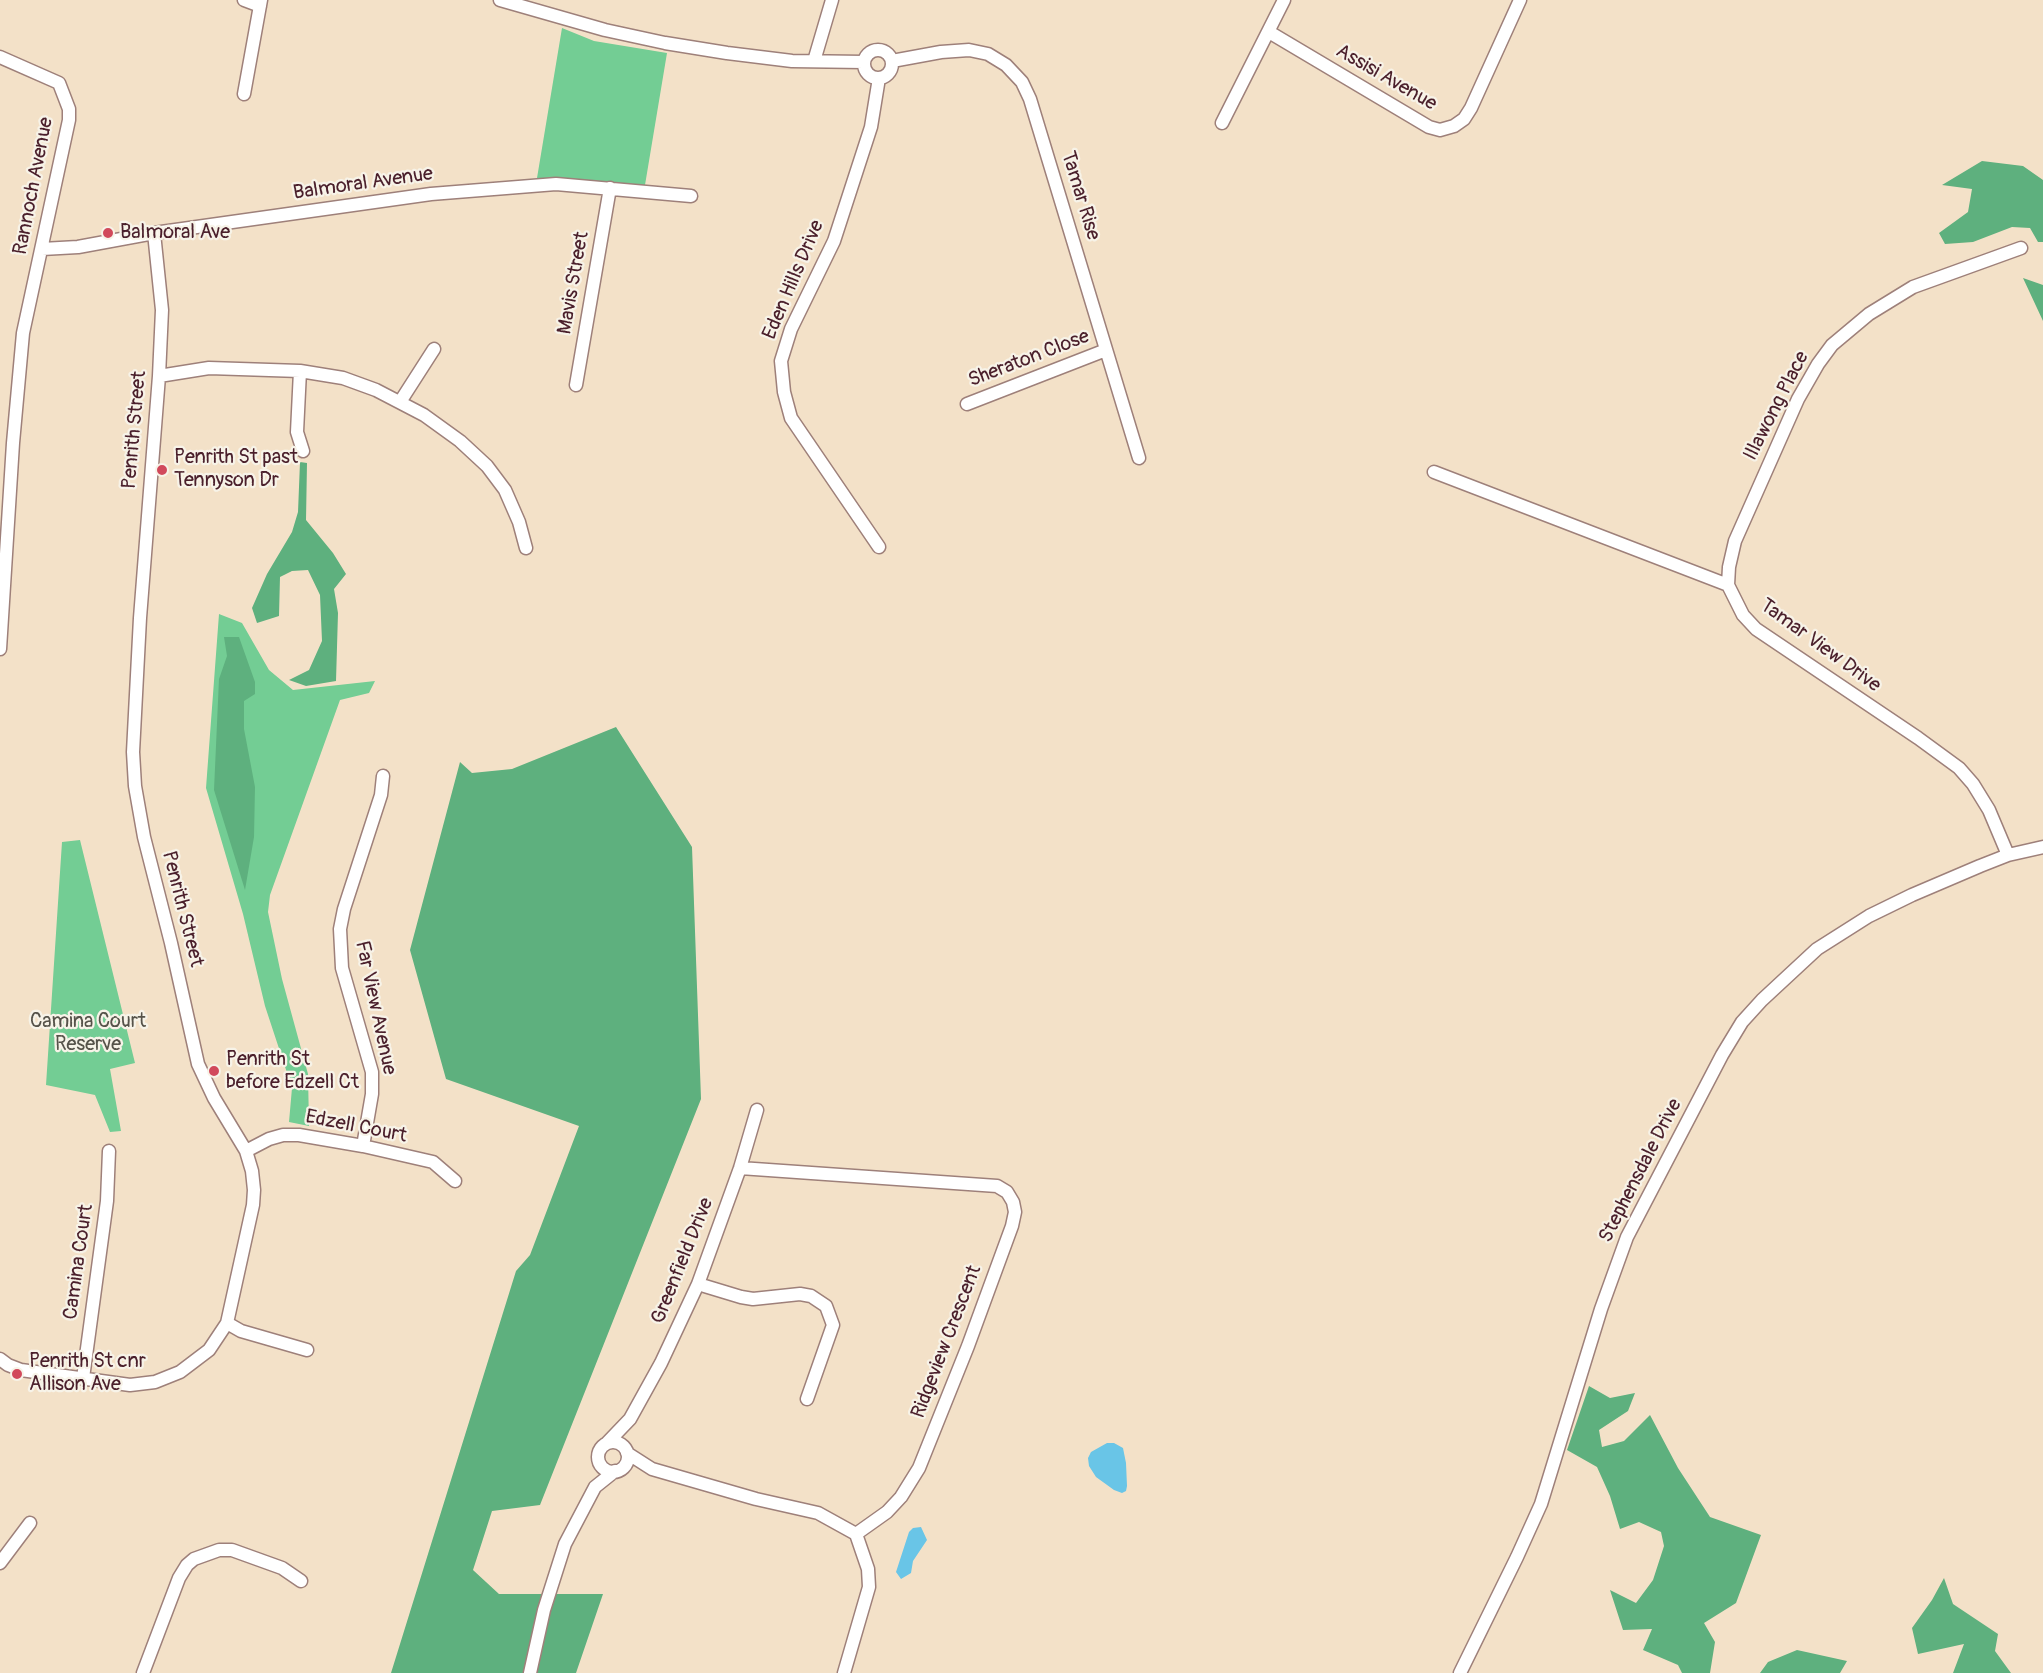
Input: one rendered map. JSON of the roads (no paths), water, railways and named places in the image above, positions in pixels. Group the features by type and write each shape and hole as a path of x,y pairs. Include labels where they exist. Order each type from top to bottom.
{"street":[{"path":"244,0 261,3 244,94"},
{"path":"500,0 604,30 665,43 727,53 814,62 864,62"},
{"path":"814,62 832,0"},
{"path":"1222,123 1284,0"},
{"name":"Assisi Avenue","path":"1269,32 1429,126 1440,130 1464,120 1472,108 1520,0"},
{"path":"875,50 884,51 892,61 892,66 887,74 879,78 868,74 864,62 867,55 875,50"},
{"name":"Tamar Rise","path":"892,61 941,52 969,50 988,54 1006,65 1022,82 1030,99 1139,458"},
{"name":"Rannoch Avenue","path":"0,57 59,83 69,109 69,120 23,333 13,443 0,649"},
{"name":"Eden Hills Drive","path":"879,78 871,127 834,241 791,329 781,361 784,392 791,418 879,547"},
{"name":"Balmoral Avenue","path":"42,249 78,247 154,233 431,194 556,184 691,196"},
{"name":"Mavis Street","path":"576,385 610,188"},
{"name":"Penrith Street","path":"0,1359 21,1370 113,1383 141,1384 168,1378 180,1372 202,1357 220,1336 227,1323 253,1205 252,1172 246,1150 214,1098 198,1064 144,837 135,786 133,752 140,618 162,310 154,233"},
{"name":"Illawong Place","path":"1728,585 1731,554 1748,511 1798,399 1832,345 1869,314 1913,287 2021,248"},
{"path":"400,402 434,349"},
{"name":"Sheraton Close","path":"967,404 1106,350"},
{"path":"159,376 209,368 300,371 343,378 376,390 424,415 460,441 487,465 505,490 519,522 526,548"},
{"path":"300,371 297,432 303,451"},
{"path":"1434,472 1728,585"},
{"name":"Tamar View Drive","path":"1728,585 1743,615 1756,628 1959,768 1973,784 1989,810 2008,855"},
{"name":"Far View Avenue","path":"363,1146 372,1094 372,1072 342,968 340,929 344,909 381,795 383,776"},
{"name":"Stephensdale Drive","path":"1460,1673 1517,1557 1540,1504 1601,1309 1626,1240 1722,1056 1743,1022 1762,999 1817,948 1869,916 1912,895 2008,855 2043,847"},
{"name":"Greenfield Drive","path":"607,1443 630,1419 661,1363 698,1284 740,1168 757,1110"},
{"name":"Edzell Court","path":"246,1150 283,1135 299,1135 363,1146 433,1162 455,1180"},
{"name":"Camina Court","path":"83,1378 107,1201 109,1151"},
{"name":"Ridgeview Crescent","path":"740,1168 996,1186 1007,1192 1013,1202 1015,1212 1012,1226 968,1346 919,1468 901,1497 887,1512 856,1534"},
{"path":"698,1284 753,1299 800,1294 811,1296 826,1306 833,1325 807,1399"},
{"path":"227,1323 241,1331 307,1350"},
{"name":"Greenfield Drive","path":"627,1451 630,1419"},
{"path":"530,1673 544,1610 565,1544 595,1487 600,1450 607,1443 616,1442 652,1469"},
{"path":"595,1487 627,1461 627,1451"},
{"path":"598,1458 602,1466 610,1471 652,1469 756,1499 818,1513 856,1534 868,1569 868,1587 844,1673"},
{"path":"0,1563 30,1522"},
{"path":"143,1673 179,1578 194,1559 219,1550 232,1550 282,1568 301,1581"}],"water":[{"path":"1107,1443 1114,1443 1123,1448 1126,1463 1127,1486 1126,1491 1122,1493 1096,1477 1089,1466 1088,1458 1091,1452"},
{"path":"921,1527 927,1540 913,1561 911,1573 901,1579 896,1572 909,1532 913,1528"}],"place":[{"name":"Balmoral Ave","path":"108,233"},
{"name":"Penrith St past Tennyson Dr","path":"162,470"},
{"name":"Penrith St before Edzell Ct","path":"214,1071"},
{"name":"Penrith St cnr Allison Ave","path":"17,1374"}],"park label":[{"name":"Camina Court Reserve","path":"88,1034"}]}
